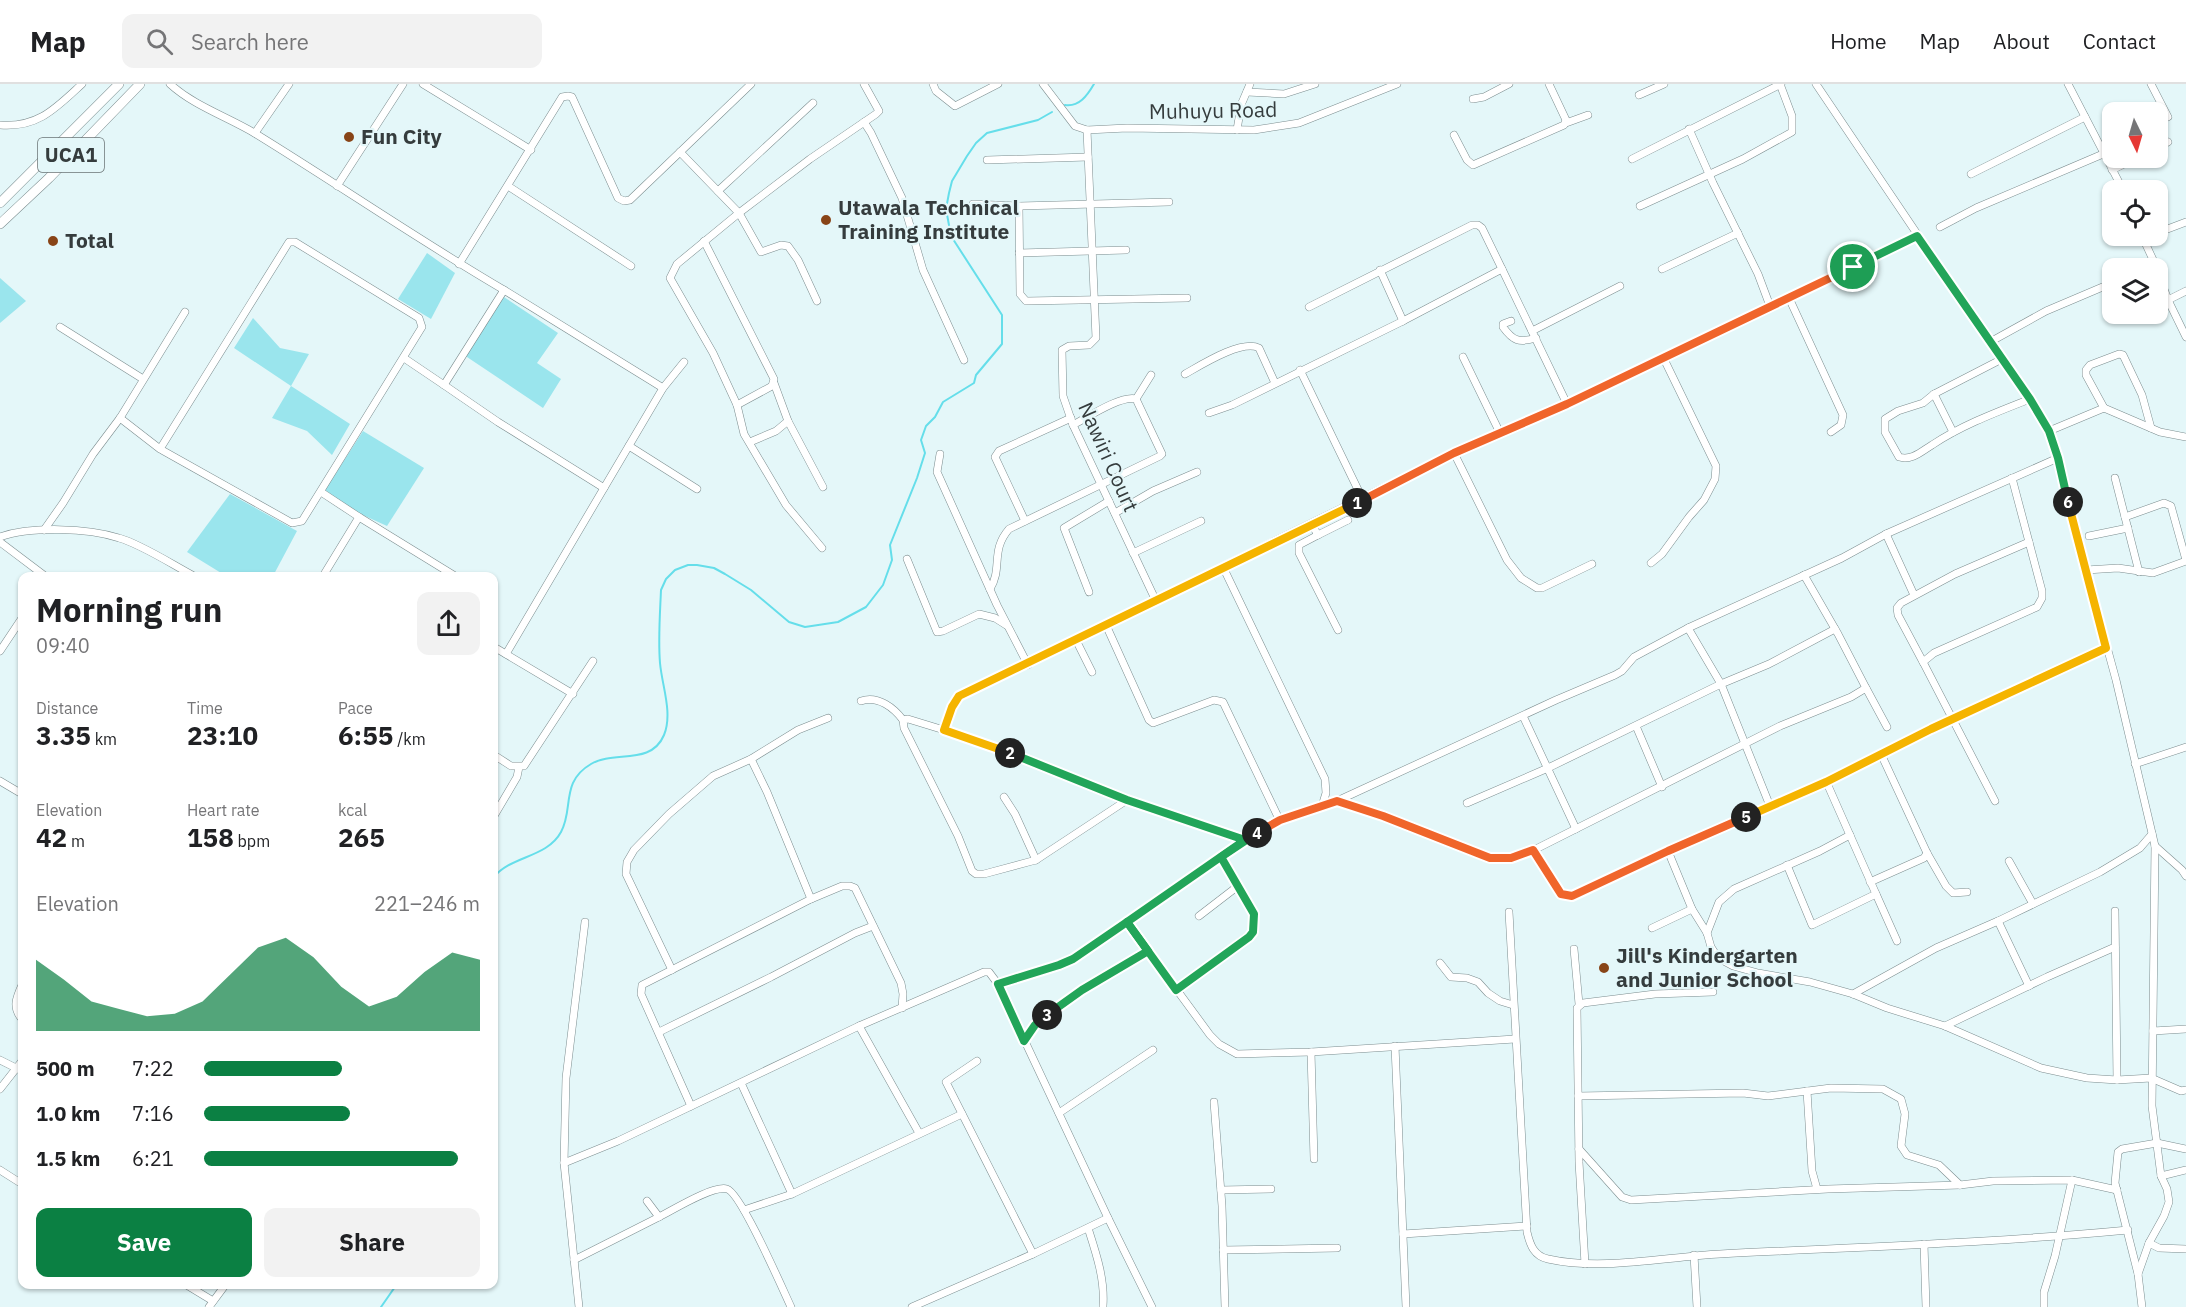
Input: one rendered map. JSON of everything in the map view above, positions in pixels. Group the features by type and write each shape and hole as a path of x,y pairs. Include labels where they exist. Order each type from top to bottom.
{"main road":[{"name":"UCA1","path":"0,203 119,84"},
{"name":"UCA1","path":"0,224 49,178 140,84"}],"street":[{"path":"0,125 24,124 37,120 48,114 82,84"},
{"path":"170,84 182,95 255,133 459,264 663,388"},
{"path":"255,133 289,84"},
{"path":"337,186 403,84"},
{"path":"423,84 531,150"},
{"path":"459,264 562,97 572,98 618,198 624,201 630,200 751,84"},
{"path":"822,548 786,505 744,434 737,405 708,344 670,278 677,264 739,213 810,159 879,111 864,84"},
{"path":"933,84 936,91 955,106 998,84"},
{"path":"1042,84 1075,126 1087,130"},
{"path":"1237,130 1241,105 1250,84"},
{"path":"1247,92 1284,94 1315,84"},
{"name":"Muhuyu Road","path":"1087,130 1127,128 1254,130 1299,123 1397,84"},
{"path":"1473,99 1484,97 1509,84"},
{"path":"1549,84 1566,123"},
{"path":"1639,95 1664,84"},
{"path":"1632,159 1780,84 1792,116 1792,132 1743,159 1640,206"},
{"path":"1816,84 1917,236 2030,399 2049,431 2058,458 2155,846 2152,1106 2161,1176 2167,1189 2169,1202 2149,1243 2138,1274"},
{"path":"2078,84 2069,86 2102,151"},
{"path":"2151,84 2160,102"},
{"path":"718,191 813,103"},
{"path":"1454,135 1467,160 1473,165 1588,115"},
{"path":"1971,174 2085,117"},
{"path":"864,123 902,198 923,270 964,360"},
{"path":"1689,129 1758,274 1770,306"},
{"name":"Nawiri Court","path":"1087,130 1096,338 1089,345 1069,346 1062,350 1063,396 1072,421 1156,601"},
{"path":"680,152 739,213 761,252 781,245 788,246 798,260 817,300"},
{"path":"1940,227 1976,208 2102,153"},
{"path":"987,160 1088,157"},
{"path":"2116,168 2112,170 2118,180"},
{"path":"508,186 631,266"},
{"path":"973,204 1019,206 1169,202"},
{"path":"1019,206 1020,294 1026,301 1187,298"},
{"path":"2168,229 2186,222"},
{"path":"1309,307 1472,225 1478,225 1482,228 1567,404"},
{"path":"1662,269 1738,232"},
{"path":"944,730 952,707 959,696 1363,500 1454,453 1567,404 1917,236"},
{"path":"120,418 160,449 292,523 302,521 422,327 419,318 295,242 289,242 160,449"},
{"path":"705,242 774,379 788,421 823,487"},
{"path":"1019,254 1126,250"},
{"path":"1209,413 1232,405 1403,321 1502,269"},
{"path":"1380,270 1403,321"},
{"path":"1532,331 1620,286"},
{"path":"1990,342 2046,311 2102,286"},
{"path":"444,386 504,290"},
{"path":"2186,291 2168,300 2186,338"},
{"path":"1789,298 1843,415 1841,425 1831,432"},
{"path":"44,530 63,504 93,454 120,418 185,312"},
{"path":"1511,321 1503,324 1503,327 1514,339 1524,341 1536,338"},
{"path":"60,327 143,379"},
{"path":"1185,374 1233,350 1246,345 1254,345 1259,348 1275,383"},
{"path":"2151,428 2142,395 2123,355 2119,354 2090,365 2086,370 2086,375 2104,408 2151,428 2186,437"},
{"path":"1463,357 1500,433"},
{"path":"1651,563 1662,554 1704,500 1715,479 1716,466 1663,357"},
{"path":"404,358 498,422 604,488"},
{"path":"2002,359 1934,394 1923,404 1898,411 1885,419 1885,432 1899,458 1915,456 1953,432 2030,399"},
{"path":"506,654 663,388 684,363"},
{"path":"1300,370 1363,500"},
{"path":"1136,399 1151,375"},
{"path":"737,405 774,383"},
{"path":"1934,394 1953,432"},
{"path":"1025,521 996,457 999,451 1118,402 1136,399"},
{"path":"990,589 996,580 997,550 1001,538 1009,529 1162,454 1136,399"},
{"path":"2049,431 2104,408"},
{"path":"750,442 777,431 788,421"},
{"path":"629,446 697,489"},
{"path":"1454,453 1507,560 1521,578 1537,588 1542,588 1592,564"},
{"path":"940,454 937,472 990,589 1028,664"},
{"path":"998,984 1073,959 1245,840 1280,820 1337,801 1615,675 1622,671 1634,657 1688,628 1842,558 1886,534 2058,458"},
{"path":"1115,513 1153,491 1197,472"},
{"path":"1923,663 1934,653 2037,607 2042,598 2012,478"},
{"path":"2115,478 2139,572"},
{"path":"321,492 359,518 448,572"},
{"path":"1089,592 1064,528 1109,501"},
{"path":"2086,570 2118,568 2153,573 2186,561 2171,506 2164,503 2126,517"},
{"path":"325,572 359,518"},
{"path":"1338,630 1299,552 1299,545 1348,520"},
{"path":"1133,553 1201,521"},
{"path":"1311,525 1318,535"},
{"path":"2089,536 2128,528"},
{"path":"0,537 15,532 44,530 96,532 121,538 186,572"},
{"path":"1886,534 1914,595"},
{"path":"0,542 40,572"},
{"path":"1995,801 1900,621 1897,608 1914,595 1954,574 2029,542"},
{"path":"907,559 937,632 979,614 995,618 1008,626"},
{"path":"1223,567 1325,779 1326,793 1322,806"},
{"path":"1804,574 1887,727"},
{"path":"0,651 18,624"},
{"path":"1106,625 1149,720 1153,723 1214,700 1223,702 1280,820"},
{"path":"1688,628 1721,684 1770,806"},
{"path":"1467,803 1548,768 1721,684 1769,664 1835,629"},
{"path":"1076,640 1092,672"},
{"path":"1533,850 1561,894 1572,896 1826,782 2106,648"},
{"path":"498,649 573,694"},
{"path":"498,758 511,766 519,767 524,766 530,760 593,661"},
{"path":"1337,801 1383,816 1490,858 1511,858 1575,830 1780,726 1851,697 1866,688"},
{"path":"861,701 869,699 893,707 903,720 904,728 958,836 972,871 976,874 984,874 1036,860 1127,800"},
{"path":"1523,716 1575,830"},
{"path":"672,970 626,874 627,862 634,850 669,814 713,776 751,759 798,730 828,718"},
{"path":"903,720 908,719 944,730 1026,759 1127,800 1245,840"},
{"path":"1636,726 1662,786"},
{"path":"2135,764 2186,747"},
{"path":"1881,754 1927,853 1946,886 1953,893 1966,892"},
{"path":"751,759 811,899"},
{"path":"498,809 517,777 519,767"},
{"path":"0,781 18,792"},
{"path":"1826,782 1897,940"},
{"path":"1004,796 1036,860"},
{"path":"1853,994 1936,948 1998,921 2123,860 2140,848 2152,834"},
{"path":"1707,933 1719,902 1734,889 1821,851 1850,835"},
{"path":"2155,846 2186,876"},
{"path":"1668,851 1692,909 1707,933 1711,947 1718,958 1733,966 1810,982 1853,994 1887,1008 1945,1026 2041,1068 2087,1078 2117,1080 2151,1078 2181,1091 2186,1090"},
{"path":"1870,882 1924,858 1927,853"},
{"path":"1176,990 1253,932 1254,914 1221,857"},
{"path":"2009,861 2033,904"},
{"path":"1787,865 1812,925 1876,894"},
{"path":"691,1106 641,994 642,985 811,899 842,886 855,888 901,983 902,1008"},
{"path":"1198,916 1238,886"},
{"path":"1652,928 1692,909"},
{"path":"2115,911 2117,1080"},
{"path":"1509,912 1527,1226 1529,1243 1535,1252 1545,1258 1585,1264 2128,1230"},
{"path":"1998,921 2029,986"},
{"path":"579,1307 564,1163 566,1078 585,922"},
{"path":"1127,922 1210,1035 1219,1044 1237,1054 1311,1052 1515,1039"},
{"path":"659,1032 873,926"},
{"path":"1945,1026 2115,947"},
{"path":"1574,949 1579,1004 1577,1008 1578,1149 1585,1264"},
{"path":"1024,1041 1035,1025 1082,990 1148,951"},
{"path":"1440,963 1451,977 1467,978 1478,982 1500,1001 1513,1005"},
{"path":"564,1163 618,1142 859,1026 984,972 989,972 998,984 1152,1307"},
{"path":"1579,1004 1655,994 1713,992"},
{"path":"18,997 16,1003 18,1013"},
{"path":"859,1026 919,1133"},
{"path":"2153,1030 2186,1029"},
{"path":"1395,1046 1406,1307"},
{"path":"1059,1113 1153,1050"},
{"path":"1311,1052 1314,1159"},
{"path":"0,1060 18,1069 0,1089"},
{"path":"977,1061 946,1082 1033,1254"},
{"path":"741,1083 792,1194"},
{"path":"1578,1096 1743,1093 1768,1096 1831,1088 1883,1089 1902,1099 1905,1114 1901,1146 1907,1155 1939,1165 1960,1185"},
{"path":"1807,1091 1812,1171 1817,1189"},
{"path":"1214,1102 1221,1190 1225,1307"},
{"path":"744,1210 792,1194 962,1114"},
{"path":"2142,1307 2138,1274 2116,1190 2118,1152 2122,1149 2157,1143 2186,1149"},
{"path":"1578,1149 1626,1200 1817,1189 1960,1185 1993,1181 2072,1180 2116,1190"},
{"path":"0,1170 18,1181"},
{"path":"2161,1176 2186,1170"},
{"path":"2044,1307 2044,1292 2060,1236 2072,1180"},
{"path":"574,1260 704,1194 723,1189 732,1192 744,1210 791,1307"},
{"path":"1221,1190 1271,1189"},
{"path":"647,1201 659,1217"},
{"path":"912,1307 1108,1218"},
{"path":"1403,1234 1527,1226"},
{"path":"1088,1228 1101,1274 1103,1306"},
{"path":"2149,1243 2159,1248 2186,1249"},
{"path":"1924,1244 1926,1307"},
{"path":"1223,1250 1337,1248"},
{"path":"1694,1256 1697,1307"},
{"path":"192,1289 211,1304 222,1289"}],"shaded area":[{"path":"427,253 455,273 431,319 398,299"},
{"path":"0,278 26,301 0,323"},
{"path":"504,297 558,333 537,363 561,379 543,408 464,355"},
{"path":"253,318 280,348 309,354 291,386 234,348"},
{"path":"291,386 350,424 332,455 307,431 272,418"},
{"path":"363,431 424,468 387,526 354,511 325,490"},
{"path":"230,494 297,531 275,572 220,572 187,552"}],"waterway":[{"path":"1065,105 1078,102 1094,84"},
{"path":"498,873 555,841 565,823 571,787 581,771 600,760 650,751 658,745 664,735 667,718 659,654 661,590 666,579 675,570 688,565 714,568 751,590 789,622 805,627 838,622 866,607 883,585 892,560 890,545 925,453 921,440 926,426 935,417 943,402 974,383 976,375 1002,344 1002,315 951,236 946,209 952,181 976,143 987,133 1038,120 1052,112"},
{"path":"381,1307 394,1289"}],"place":[{"name":"Fun City","path":"349,137"},
{"name":"Utawala Technical Training Institute","path":"826,220"},
{"name":"Total","path":"53,241"},
{"name":"Jill's Kindergarten and Junior School","path":"1604,968"}],"route":[{"path":"1853,267 1567,404 1454,453 1363,500 959,696 952,707 944,730 1026,759 1127,800 1245,840 1127,922 1148,951 1082,990 1051,1012 1035,1025 1024,1041 998,984 1073,959 1127,922 1176,990 1249,937 1253,932 1254,914 1221,857 1280,820 1337,801 1383,816 1490,858 1500,860 1511,858 1533,850 1561,894 1572,896 1826,782 1931,729 2106,648 2058,458 2049,431 2030,399 1917,236 1853,267"}]}
